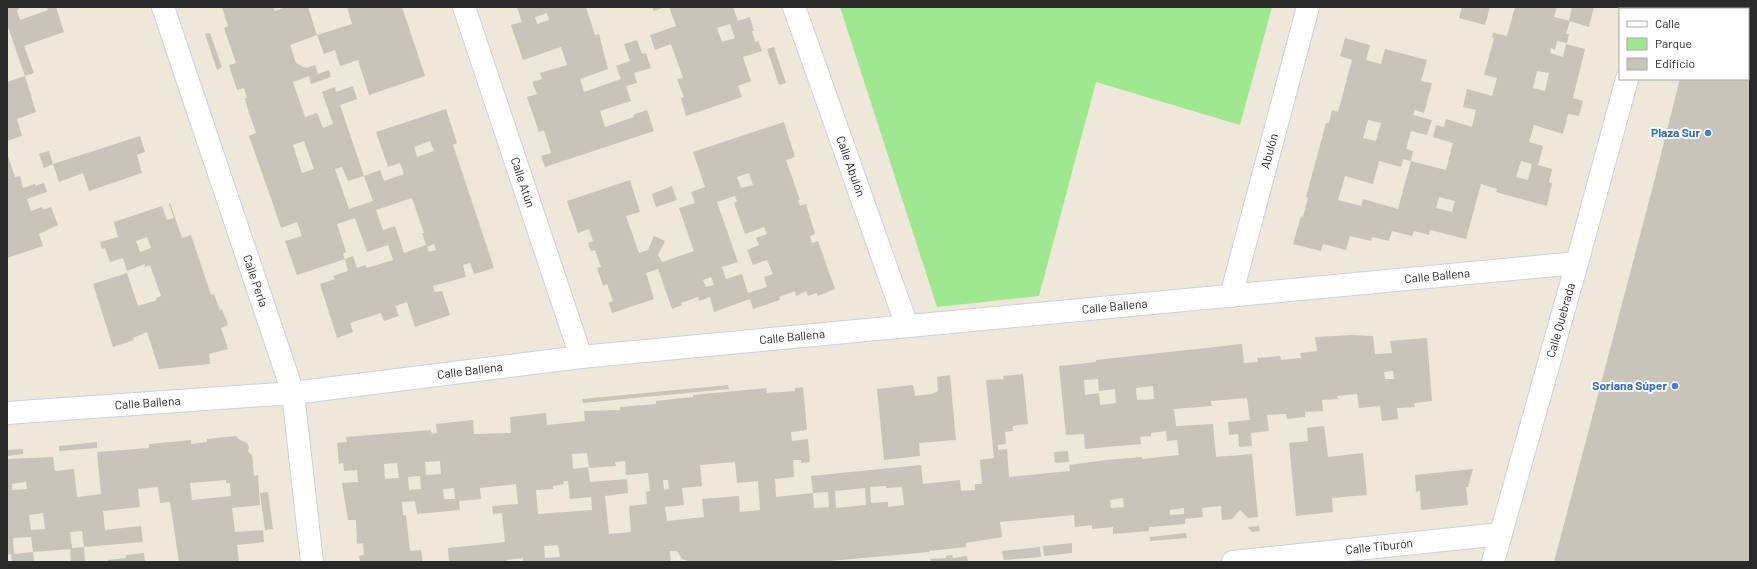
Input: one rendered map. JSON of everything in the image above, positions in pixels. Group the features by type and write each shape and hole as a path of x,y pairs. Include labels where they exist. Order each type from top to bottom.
{"street":[{"name":"Calle Perla","path":"163,7 293,392 312,562"},
{"name":"Calle Atún","path":"464,7 581,357"},
{"name":"Calle Abulón","path":"794,7 907,326"},
{"name":"Abulón","path":"1231,296 1308,7"},
{"name":"Calle Quebrada","path":"1493,562 1627,80"},
{"name":"Calle Ballena","path":"7,413 293,392 581,357 1577,263"},
{"name":"Calle Tiburón","path":"1233,562 1501,534"}],"green space":[{"path":"840,7 1272,7 1240,125 1096,82 1039,296 937,307"}],"building":[{"path":"7,7 20,7 17,11 20,20 48,10 47,7 56,7 64,32 24,46 34,73 25,76 7,24"},
{"path":"222,7 273,7 275,11 286,7 308,7 317,35 290,45 296,63 306,68 315,65 318,74 329,70 331,77 311,84 309,76 293,82 305,117 317,113 323,128 333,124 322,92 335,87 336,92 353,86 357,99 340,105 364,176 380,170 384,181 404,174 400,163 388,167 376,132 446,109 457,143 453,145 494,268 474,274 470,263 463,265 466,277 433,286 435,292 442,291 450,315 415,327 407,302 395,306 399,316 384,321 381,313 350,323 353,332 337,338 320,284 335,279 333,276 348,271 345,259 297,275 285,241 302,236 297,222 281,228 249,136 256,133 248,110 244,88 237,90 229,65 236,63 224,28 228,26","holes":["304,141 314,169 302,173 293,145","430,141 434,151 417,157 414,147","342,167 348,181 364,176 373,201 349,209 335,169","412,198 424,233 422,233 426,245 404,253 395,226 383,230 376,210","355,218 367,252 388,245 393,260 367,268 365,265 357,268 353,256 345,259 343,254 346,252 337,224","434,244 436,250 429,252 427,247"]},
{"path":"347,7 402,7 425,76 369,95 358,60 340,66 335,50 324,54 317,35 352,24"},
{"path":"517,7 586,7 595,35 599,34 608,69 580,79 584,92 621,79 616,66 630,61 624,44 637,40 642,54 646,53 651,68 634,73 637,83 626,86 631,101 600,111 605,127 634,117 633,115 647,110 654,131 545,167 541,156 551,153 544,130 539,132 527,97 537,94 532,82 542,79 540,73 567,65 561,47 523,60 511,25 522,22","holes":["547,13 549,20 537,24 535,17"]},
{"path":"652,7 665,7 654,11"},
{"path":"669,7 733,7 738,21 750,17 755,42 758,41 762,51 743,57 751,81 738,86 742,97 686,116 681,98 684,97 677,79 683,78 671,44 655,50 650,35 676,26","holes":["730,24 735,38 722,42 717,28"]},
{"path":"1462,7 1490,7 1485,25 1459,18"},
{"path":"1515,7 1557,7 1554,17 1570,21 1566,34 1569,34 1567,43 1557,41 1555,50 1551,48 1550,53 1563,57 1566,44 1585,49 1573,98 1583,101 1579,116 1568,114 1563,134 1534,125 1529,142 1543,146 1538,165 1552,169 1549,182 1552,183 1547,206 1496,192 1497,189 1481,184 1466,239 1430,230 1429,235 1414,231 1412,236 1392,231 1389,241 1372,237 1371,241 1350,236 1346,250 1323,244 1321,251 1293,244 1301,216 1303,217 1308,198 1306,197 1326,123 1329,123 1332,110 1338,112 1352,60 1340,56 1345,38 1370,45 1366,60 1381,64 1385,49 1427,60 1421,81 1432,83 1424,113 1415,110 1413,115 1432,120 1427,135 1411,131 1406,149 1413,151 1411,161 1446,170 1453,143 1433,137 1436,125 1444,127 1446,119 1472,127 1476,110 1463,107 1467,89 1492,96 1497,78 1484,75 1494,38 1492,37 1493,33 1507,36","holes":["1537,71 1549,73 1545,91 1533,88","1368,120 1381,123 1376,141 1363,138","1403,159 1411,161 1398,209 1363,199 1361,206 1338,200 1345,176 1373,184 1379,161 1401,167","1521,161 1532,164 1528,180 1516,177","1439,197 1455,201 1452,212 1436,208"]},
{"path":"1572,7 1594,7 1589,27 1569,21"},
{"name":"Soriana Súper","path":"1750,7 1750,562 1554,562 1680,80 1749,80 1749,8 1698,8"},
{"path":"210,33 222,67 217,70 205,34"},
{"path":"774,47 786,83 779,85 767,49"},
{"path":"25,76 36,112 17,119 22,136 7,141 7,82"},
{"path":"784,122 795,157 786,160 800,200 798,200 800,206 806,204 815,234 810,236 812,243 818,241 835,289 818,296 817,293 808,296 806,291 796,296 795,291 779,297 780,300 753,309 750,299 714,312 710,297 699,301 698,297 681,303 682,305 672,309 658,269 646,273 654,299 612,313 609,303 613,301 607,284 603,286 597,268 601,267 595,250 591,251 588,243 593,241 589,229 578,233 567,201 630,180 640,212 626,216 639,253 648,250 654,236 665,241 658,255 662,262 694,251 679,208 695,203 691,192 705,187 693,152","holes":["749,173 753,185 741,188 737,177","735,196 737,201 734,203 745,234 764,227 767,234 756,238 759,245 747,250 753,265 767,260 773,274 764,277 767,287 748,293 742,274 726,279 722,267 738,262 717,202","711,277 714,285 706,287 703,280"]},
{"path":"140,136 145,152 137,155 142,173 89,191 83,173 59,182 53,164"},
{"path":"49,151 53,164 44,168 39,154"},
{"path":"7,153 15,177 20,176 23,188 44,183 47,192 27,199 31,211 42,207 43,210 51,207 58,225 39,234 43,246 7,258"},
{"path":"672,186 677,200 656,207 652,194"},
{"path":"170,203 182,238 191,235 211,295 214,294 220,310 222,309 228,325 221,328 228,349 209,354 210,364 159,369 147,332 133,338 134,340 113,347 93,284 127,273 138,306 157,300 156,298 161,296 150,265 145,267 145,264 127,271 123,258 110,262 105,248 102,249 100,242 118,237 114,222 162,206 167,220 174,218 169,204","holes":["147,237 151,248 140,252 136,241"]},
{"path":"1352,335 1373,336 1375,354 1392,353 1390,341 1427,338 1432,401 1414,403 1415,407 1397,408 1398,419 1382,421 1380,406 1359,408 1357,394 1337,396 1338,399 1322,400 1323,411 1305,412 1305,417 1287,419 1286,414 1267,415 1269,431 1251,433 1252,446 1239,447 1238,434 1229,435 1228,422 1250,420 1247,398 1211,401 1212,406 1174,409 1176,426 1213,424 1216,457 1252,454 1258,517 1248,518 1240,510 1232,519 1222,520 1221,506 1202,508 1203,517 1185,519 1185,524 1149,527 1149,531 1113,534 1113,527 1092,529 1092,525 1075,527 1074,515 1000,522 1002,537 966,543 966,547 929,552 819,562 691,562 682,559 677,551 670,551 671,562 523,562 523,558 507,560 507,562 449,562 448,548 505,542 502,513 493,514 492,506 518,504 516,484 480,488 481,499 459,501 460,510 417,514 415,501 402,502 403,515 406,515 410,551 421,550 423,562 360,562 359,556 364,555 363,543 357,544 356,520 348,520 342,483 358,482 357,470 344,471 343,463 339,464 337,443 347,442 346,437 431,430 432,434 437,433 436,424 473,420 474,434 511,433 510,417 546,413 547,425 585,421 584,411 620,410 620,407 656,404 656,401 693,397 693,395 766,388 767,393 795,391 795,388 803,387 807,430 791,432 792,441 808,439 810,462 801,463 801,460 793,460 794,477 775,479 776,497 813,493 811,476 921,465 923,484 960,480 961,491 975,490 975,484 982,484 980,460 994,458 986,380 1004,379 1003,376 1023,374 1028,424 1013,426 1013,431 1005,432 1006,444 998,445 998,450 1007,449 1009,477 1070,471 1069,465 1106,460 1142,457 1142,459 1179,455 1177,440 1167,441 1166,431 1151,433 1151,436 1140,437 1141,444 1085,449 1084,434 1066,435 1059,366 1096,362 1096,360 1242,344 1244,363 1258,362 1257,358 1280,356 1281,360 1301,358 1300,353 1317,351 1315,337","holes":["1393,371 1394,379 1385,379 1384,372","1098,379 1099,391 1115,389 1116,403 1100,405 1099,393 1085,395 1084,380","1153,386 1154,399 1137,400 1136,388","587,453 589,468 616,466 615,462 625,461 626,475 648,473 650,491 646,492 647,504 629,506 631,532 609,534 605,496 628,493 627,479 590,482 588,467 573,469 572,454","440,461 441,474 426,475 425,462","735,462 737,483 758,481 760,510 740,512 739,496 702,499 704,517 667,521 665,507 684,505 682,488 702,486 700,465","397,463 399,478 385,479 384,464","420,476 421,489 409,490 408,477","663,480 668,480 669,489 664,490","563,481 568,481 570,499 591,497 592,510 538,514 536,490 553,489 553,486 564,484","870,487 902,487 904,505 888,507 888,502 871,503","454,488 455,499 444,499 443,489","865,488 866,505 836,508 835,491","828,492 829,507 814,508 813,493","1123,498 1124,507 1111,508 1110,500","1184,508 1184,514 1170,515 1170,510","558,545 560,557 545,558 544,546"]},
{"path":"950,375 956,440 919,443 920,456 884,460 877,389 913,385 915,396 932,394 938,391 937,377"},
{"path":"728,385 729,389 583,403 582,399"},
{"path":"1324,426 1328,457 1363,453 1367,495 1332,498 1333,512 1296,516 1289,443 1308,441 1307,428"},
{"path":"236,436 240,440 247,443 249,447 248,452 252,455 254,476 258,475 260,505 232,508 235,532 263,530 264,542 237,545 239,562 179,562 170,502 160,503 158,487 138,489 140,507 103,511 105,530 141,526 143,542 84,547 85,562 71,562 70,549 33,552 34,562 12,562 11,554 7,555 7,459 53,457 55,471 74,469 77,497 101,494 97,452 149,448 149,444 191,440 191,444 207,442 207,439","holes":["226,480 226,483 230,483 231,496 192,500 190,483","26,482 27,489 12,490 12,484","43,513 45,529 31,530 29,515","82,531 84,547 72,548 70,532","31,537 33,552 14,554 13,538"]},
{"path":"97,442 97,448 59,451 59,446"},
{"path":"23,449 23,454 7,456 7,450"},
{"path":"1068,451 1069,462 1055,463 1054,452"},
{"path":"1473,469 1468,487 1466,487 1468,505 1421,510 1420,491 1416,492 1415,475"},
{"path":"268,492 273,529 265,530 260,493"},
{"path":"1259,526 1260,531 1252,532 1248,527"},
{"path":"1186,533 1187,538 1150,541 1150,537"},
{"path":"1072,543 1072,553 1044,556 1043,546"},
{"path":"1040,547 1041,557 1004,560 1002,551"},
{"path":"144,553 145,562 108,562 108,560 126,558 126,555"},
{"path":"952,555 953,558 967,556 968,562 931,562 930,559 946,558 946,556"}],"place":[{"name":"Plaza Sur","path":"1708,133"},
{"name":"Soriana Súper","path":"1675,386"}]}
